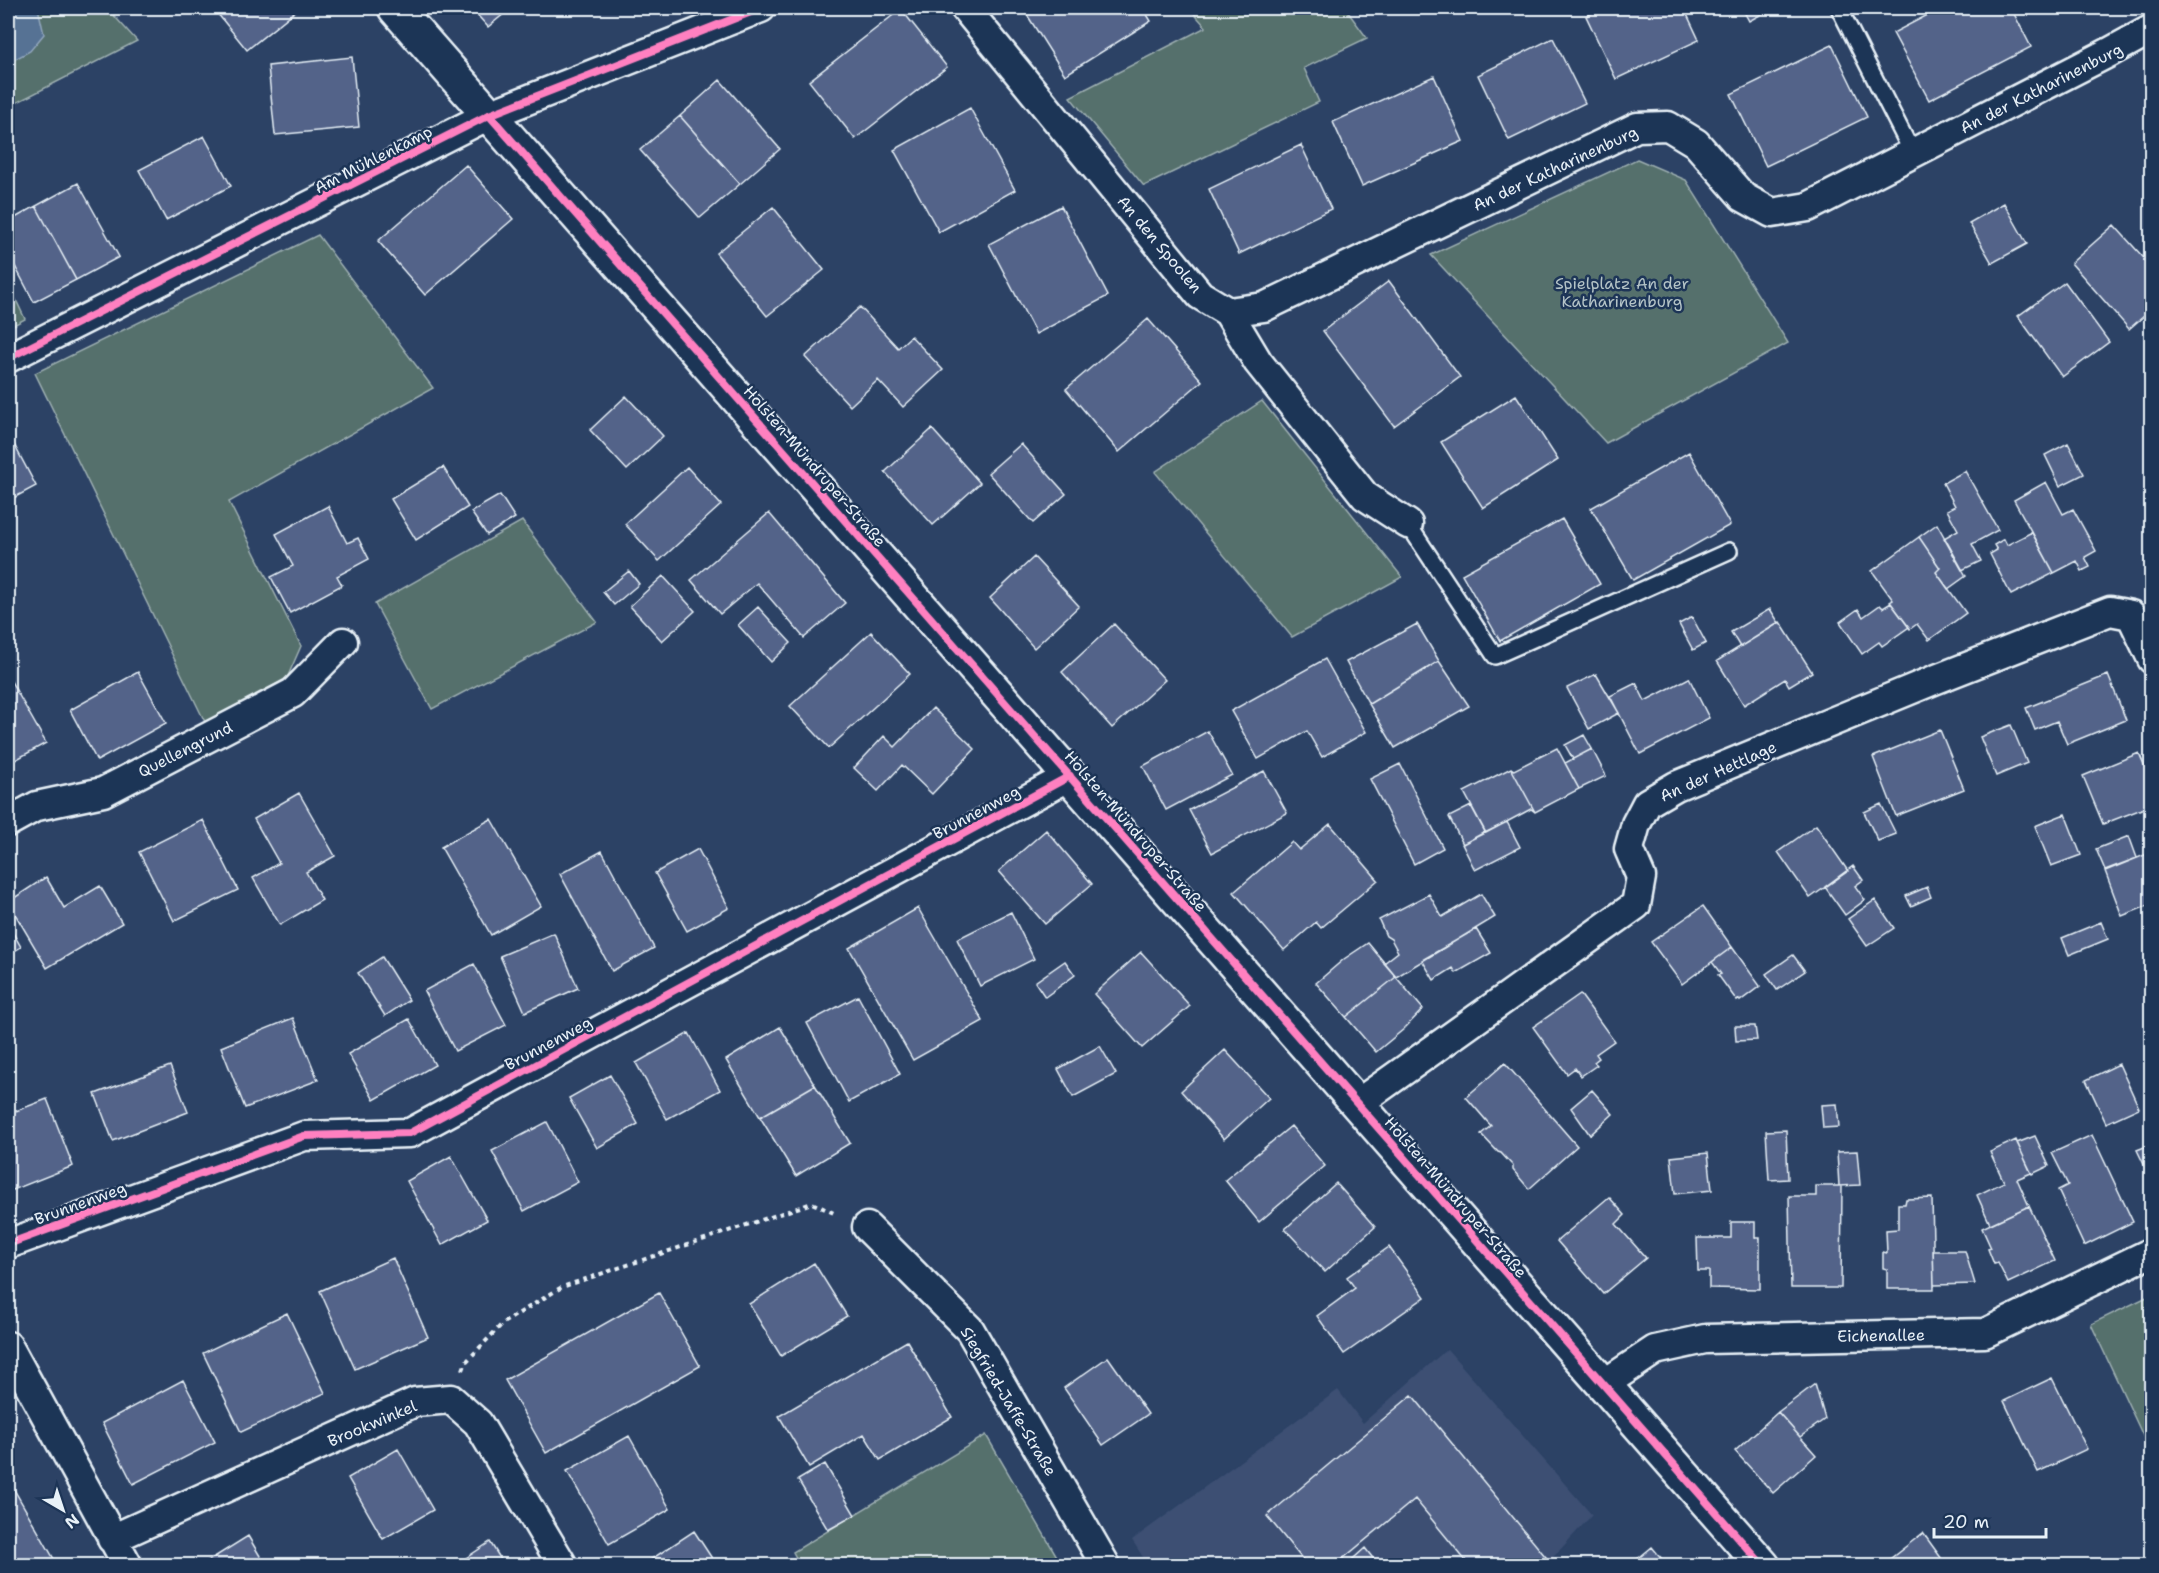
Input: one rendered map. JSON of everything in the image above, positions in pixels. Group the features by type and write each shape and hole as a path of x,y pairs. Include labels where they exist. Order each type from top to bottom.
{"street":[{"name":"Holsten-Mündruper-Straße","path":"395,8 1762,1566"},
{"name":"Am Mühlenkamp","path":"8,358 489,115 761,8"},
{"name":"An den Spoolen","path":"965,8 1200,295 1228,312 1258,362 1365,496 1408,524"},
{"name":"An der Katharinenburg","path":"1228,312 1264,308 1637,126 1668,126 1696,143 1743,197 1772,213 1808,207 2110,52 2151,28"},
{"name":"An der Hettlage","path":"1357,1104 1636,905 1641,877 1629,849 1636,824 1647,803 1676,786 1934,680 2110,611 2131,615 2151,659"},
{"name":"Quellengrund","path":"8,822 37,806 103,792 293,693 343,642"},
{"name":"Brunnenweg","path":"8,1244 304,1136 410,1133 1070,776"},
{"name":"Siegfried-Jaffe-Straße","path":"867,1227 970,1330 1106,1566"},
{"name":"Eichenallee","path":"1604,1384 1655,1350 1705,1339 1985,1333 2151,1252"},
{"path":"8,1346 128,1566"},
{"name":"Brookwinkel","path":"112,1539 415,1402 452,1399"},
{"path":"452,1399 478,1423 563,1566"}],"lane":[{"path":"1839,8 1913,154"},
{"path":"1408,524 1495,656 1729,551"}],"path":[{"path":"452,1399 466,1362 503,1323 562,1287 812,1203 867,1227"}],"shaded area":[{"path":"8,8 38,8 44,34 30,51 8,63"},
{"path":"1447,1349 1592,1515 1546,1565 1148,1565 1132,1540 1338,1390 1363,1423"}],"green space":[{"path":"8,8 107,8 137,41 8,107"},
{"path":"1189,8 1345,8 1367,38 1304,68 1319,102 1144,186 1070,97 1206,27"},
{"name":"Spielplatz An der Katharinenburg","path":"1637,159 1686,180 1788,343 1606,443 1431,255"},
{"path":"318,235 433,388 229,502 301,646 287,678 206,724 35,373"},
{"path":"8,283 25,319 8,328"},
{"path":"1262,401 1402,577 1292,637 1155,472"},
{"path":"522,521 597,622 432,709 375,604"},
{"path":"2151,1295 2151,1453 2091,1324"},
{"path":"986,1435 1062,1565 800,1565 793,1552"}],"building":[{"path":"213,8 299,8 247,50"},
{"path":"471,8 511,8 488,27"},
{"path":"1028,8 1143,8 1151,21 1065,75 1024,10"},
{"path":"1603,8 1684,8 1699,40 1616,79 1586,16"},
{"path":"1742,8 1773,8 1749,21"},
{"path":"1941,8 2011,8 2031,47 1929,100 1893,33"},
{"path":"901,9 947,67 855,139 809,81"},
{"path":"1553,38 1585,103 1509,140 1478,75"},
{"path":"1832,45 1867,117 1766,166 1731,94"},
{"path":"352,57 359,127 275,135 268,66"},
{"path":"1434,76 1463,141 1362,186 1333,122"},
{"path":"720,80 780,149 740,184 680,116"},
{"path":"970,108 1015,190 939,232 894,150"},
{"path":"680,116 740,184 700,218 640,150"},
{"path":"204,136 231,186 166,220 139,170"},
{"path":"1301,145 1331,209 1239,254 1209,189"},
{"path":"466,165 513,219 425,295 378,241"},
{"path":"78,183 119,257 76,280 36,206"},
{"path":"2004,203 2027,244 1992,263 1969,223"},
{"path":"36,206 76,280 34,302 8,253 8,222"},
{"path":"1061,206 1108,296 1036,334 989,244"},
{"path":"773,207 824,270 767,316 716,253"},
{"path":"2114,225 2152,267 2152,309 2129,329 2071,263"},
{"path":"1389,281 1460,377 1394,426 1323,331"},
{"path":"2065,282 2109,342 2062,377 2018,316"},
{"path":"860,307 898,348 911,336 943,370 903,407 878,380 850,406 805,357"},
{"path":"1148,319 1202,381 1119,452 1066,389"},
{"path":"1516,395 1558,460 1483,508 1441,442"},
{"path":"626,396 663,436 627,470 590,430"},
{"path":"932,429 980,483 933,525 885,472"},
{"path":"8,433 36,486 8,501"},
{"path":"2068,443 2084,474 2060,486 2045,455"},
{"path":"1021,444 1066,494 1033,523 988,473"},
{"path":"1689,452 1730,525 1633,580 1591,508"},
{"path":"443,467 468,507 416,540 391,499"},
{"path":"687,467 721,505 659,561 625,524"},
{"path":"1965,471 1998,530 1972,544 1981,561 1962,570 1944,538 1958,530 1947,510 1955,506 1943,483"},
{"path":"2046,482 2063,514 2073,509 2096,551 2085,557 2090,567 2082,571 2077,561 2054,573 2014,500"},
{"path":"500,495 515,518 487,535 471,512"},
{"path":"328,506 347,543 358,538 369,559 337,576 342,585 290,613 271,577 293,566 276,534"},
{"path":"769,513 845,603 804,638 757,583 720,614 691,580"},
{"path":"1562,519 1600,584 1500,641 1462,574"},
{"path":"1937,524 1966,576 1948,589 1936,572 1940,568 1919,537"},
{"path":"2032,532 2054,573 2011,595 1990,554 1997,550 1994,545 2004,539 2007,545"},
{"path":"1919,537 1940,568 1936,572 1966,613 1929,640 1917,624 1910,629 1890,602 1893,600 1872,571"},
{"path":"1034,557 1079,606 1034,648 990,598"},
{"path":"629,571 639,584 614,605 603,592"},
{"path":"663,576 695,611 662,641 630,606"},
{"path":"1891,603 1909,627 1882,646 1879,642 1862,654 1840,622 1858,609 1863,617 1880,605 1883,608"},
{"path":"758,607 791,643 771,662 738,625"},
{"path":"1770,609 1779,623 1740,647 1731,632"},
{"path":"1692,617 1706,643 1693,650 1679,624"},
{"path":"1780,622 1812,672 1789,686 1785,679 1744,705 1717,661"},
{"path":"1114,624 1165,680 1112,728 1062,672"},
{"path":"1417,624 1439,661 1369,704 1346,662"},
{"path":"871,632 910,674 829,748 790,706"},
{"path":"1325,659 1366,732 1322,757 1307,731 1258,759 1231,711"},
{"path":"1439,661 1469,706 1395,748 1369,704"},
{"path":"138,672 166,723 97,761 70,710"},
{"path":"1596,674 1619,713 1589,729 1567,688"},
{"path":"2108,675 2126,720 2067,744 2057,721 2035,730 2026,708"},
{"path":"8,676 46,743 8,764"},
{"path":"1689,678 1709,718 1640,754 1610,696 1636,683 1645,701"},
{"path":"933,708 975,749 932,794 902,765 878,791 854,768 884,736 895,747"},
{"path":"2011,725 2027,763 1996,776 1980,737"},
{"path":"1940,730 1964,789 1896,816 1873,757"},
{"path":"1208,731 1232,775 1166,810 1143,766"},
{"path":"1584,735 1592,749 1573,759 1565,745"},
{"path":"1557,748 1579,789 1535,812 1511,768 1514,770"},
{"path":"1592,749 1606,776 1579,789 1565,763"},
{"path":"2139,753 2152,783 2152,805 2103,824 2083,776"},
{"path":"1400,764 1443,848 1414,864 1370,779"},
{"path":"1511,768 1535,812 1531,809 1486,833 1464,792"},
{"path":"1264,771 1287,813 1212,853 1189,810"},
{"path":"299,793 335,856 306,872 322,900 280,925 253,878 279,863 254,819"},
{"path":"1881,804 1896,834 1878,841 1864,812"},
{"path":"1471,806 1485,832 1463,844 1449,817"},
{"path":"2065,814 2081,855 2051,866 2035,826"},
{"path":"491,819 541,906 491,935 441,847"},
{"path":"203,820 238,890 174,921 139,852"},
{"path":"1507,822 1520,847 1475,870 1462,844"},
{"path":"1330,824 1378,880 1321,928 1316,922 1284,950 1234,892 1292,842 1299,850"},
{"path":"1816,825 1848,871 1810,898 1778,852"},
{"path":"1046,830 1092,884 1045,924 999,871"},
{"path":"2129,836 2137,858 2105,870 2096,849"},
{"path":"698,849 729,908 687,931 655,873"},
{"path":"602,851 654,948 612,971 560,874"},
{"path":"2152,852 2152,904 2122,916 2105,871"},
{"path":"1853,866 1863,880 1855,886 1865,900 1845,915 1825,887"},
{"path":"46,877 64,908 100,886 122,923 47,968 8,902"},
{"path":"1927,887 1931,897 1911,906 1906,896"},
{"path":"1429,894 1442,917 1481,894 1495,917 1396,977 1384,963 1398,952 1391,939 1386,936 1379,920"},
{"path":"1875,900 1894,928 1867,946 1848,919"},
{"path":"1703,906 1732,947 1682,984 1651,942"},
{"path":"918,908 983,1021 913,1060 849,948"},
{"path":"1011,912 1034,959 980,986 957,939"},
{"path":"2101,922 2108,939 2069,955 2062,938"},
{"path":"8,924 21,947 8,955"},
{"path":"1476,929 1491,953 1456,973 1453,968 1434,980 1422,960"},
{"path":"554,933 578,988 525,1012 500,956"},
{"path":"1368,943 1396,977 1346,1017 1316,983 1344,959"},
{"path":"1732,947 1760,986 1740,1001 1739,999 1737,1001 1718,975 1721,974 1712,962"},
{"path":"1141,952 1190,1006 1142,1048 1094,994"},
{"path":"1793,955 1805,971 1777,990 1766,974"},
{"path":"382,957 409,1000 385,1016 358,973"},
{"path":"1065,961 1075,975 1045,997 1035,982"},
{"path":"474,964 506,1025 455,1051 424,991"},
{"path":"1396,977 1423,1009 1404,1029 1376,1052 1346,1017"},
{"path":"1580,994 1614,1041 1596,1054 1599,1058 1594,1062 1597,1065 1581,1076 1575,1068 1567,1074 1533,1027"},
{"path":"858,996 900,1074 849,1102 807,1023"},
{"path":"293,1018 318,1080 245,1108 221,1047"},
{"path":"409,1019 435,1065 374,1100 348,1054"},
{"path":"1735,1026 1755,1026 1757,1040 1736,1041"},
{"path":"780,1027 815,1085 760,1117 726,1060"},
{"path":"689,1033 720,1090 667,1119 636,1063"},
{"path":"1100,1046 1116,1074 1073,1097 1058,1069"},
{"path":"1225,1050 1269,1098 1224,1139 1181,1091"},
{"path":"1505,1063 1577,1146 1529,1189 1513,1170 1513,1166 1481,1134 1491,1126 1466,1097"},
{"path":"2119,1064 2139,1108 2106,1123 2086,1080"},
{"path":"170,1066 188,1112 113,1141 95,1094"},
{"path":"610,1075 638,1124 597,1148 569,1098"},
{"path":"815,1085 850,1143 796,1176 760,1117"},
{"path":"1592,1090 1613,1114 1590,1135 1571,1108"},
{"path":"47,1099 73,1166 8,1192 8,1114"},
{"path":"1837,1104 1839,1127 1823,1128 1821,1105"},
{"path":"547,1122 578,1182 524,1211 492,1151"},
{"path":"1291,1126 1325,1166 1259,1222 1225,1180"},
{"path":"1786,1130 1788,1179 1769,1180 1766,1131"},
{"path":"2092,1135 2133,1222 2084,1246 2058,1190 2068,1185 2052,1153"},
{"path":"2035,1136 2049,1166 2032,1174 2017,1143"},
{"path":"2016,1140 2031,1173 2017,1179 2029,1206 1990,1224 1977,1195 2004,1182 1990,1152"},
{"path":"2152,1144 2152,1181 2137,1150"},
{"path":"1857,1151 1860,1185 1839,1186 1837,1152"},
{"path":"1708,1153 1712,1190 1675,1194 1671,1157"},
{"path":"451,1156 487,1220 442,1245 407,1181"},
{"path":"1336,1183 1375,1227 1325,1272 1285,1229"},
{"path":"1816,1186 1842,1186 1841,1288 1791,1288 1789,1196 1816,1196"},
{"path":"1609,1197 1625,1215 1616,1224 1646,1258 1603,1294 1557,1241"},
{"path":"1932,1198 1934,1289 1887,1289 1887,1269 1883,1268 1883,1252 1887,1253 1886,1230 1898,1229 1898,1204 1905,1204 1906,1199"},
{"path":"2029,1206 2055,1261 2008,1283 1998,1263 1994,1264 1988,1249 1991,1248 1982,1228"},
{"path":"1731,1222 1755,1222 1755,1238 1760,1238 1760,1289 1709,1288 1709,1271 1698,1271 1697,1238 1731,1238"},
{"path":"1389,1247 1425,1297 1344,1354 1317,1316 1355,1288 1347,1277"},
{"path":"1933,1251 1965,1251 1975,1284 1934,1285"},
{"path":"393,1258 428,1337 355,1369 320,1291"},
{"path":"814,1263 847,1316 781,1356 749,1304"},
{"path":"659,1293 700,1366 546,1453 505,1380"},
{"path":"287,1313 325,1393 241,1432 203,1353"},
{"path":"907,1341 952,1417 880,1460 864,1434 809,1467 779,1416"},
{"path":"1108,1357 1148,1414 1103,1445 1064,1388"},
{"path":"2052,1378 2087,1449 2038,1472 2004,1401"},
{"path":"183,1380 215,1442 133,1484 102,1423"},
{"path":"1815,1384 1825,1419 1800,1437 1778,1412"},
{"path":"1412,1395 1550,1562 1546,1566 1470,1566 1415,1499 1334,1566 1308,1566 1267,1516"},
{"path":"1778,1412 1816,1455 1773,1493 1735,1451"},
{"path":"629,1436 670,1509 609,1544 567,1471"},
{"path":"398,1449 433,1510 383,1539 348,1478"},
{"path":"825,1464 855,1515 828,1530 798,1480"},
{"path":"8,1479 58,1566 8,1566"},
{"path":"694,1531 717,1566 641,1566"},
{"path":"1923,1533 1947,1566 1881,1566"},
{"path":"248,1536 266,1566 200,1566"},
{"path":"490,1542 505,1566 454,1566"},
{"path":"1652,1547 1667,1565 1629,1566"},
{"path":"1365,1548 1379,1566 1345,1566"}],"cycle path":[{"path":"8,358 489,115 761,8"},
{"path":"489,115 1763,1566"},
{"path":"8,1244 304,1136 410,1133 1070,776"}]}
